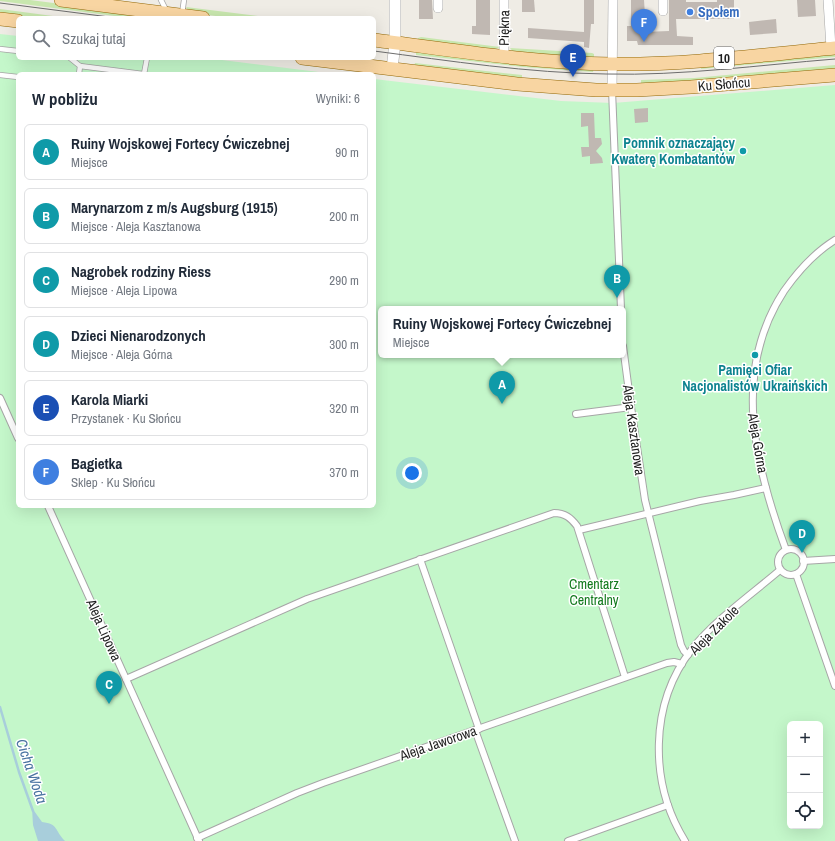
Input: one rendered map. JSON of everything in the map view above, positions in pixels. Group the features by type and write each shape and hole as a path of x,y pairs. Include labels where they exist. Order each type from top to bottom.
{"main road":[{"path":"68,0 182,16"},
{"path":"0,19 16,21"},
{"name":"Ku Słońcu","path":"376,40 504,57 612,64 686,61 833,48"},
{"name":"Ku Słońcu","path":"318,60 612,97 690,87 835,75"}],"street":[{"path":"392,69 395,43 395,0"},
{"name":"Piękna","path":"504,0 504,57"},
{"path":"613,0 612,97 621,306"},
{"path":"663,0 663,11"},
{"path":"828,0 832,23 833,48"},
{"name":"Aleja Górna","path":"786,550 773,516 756,444 753,419 752,383 758,353 775,306 805,264 835,240"},
{"name":"Aleja Kasztanowa","path":"624,358 630,407 645,500 681,645 688,655"},
{"path":"0,398 16,434"},
{"path":"576,414 630,407"},
{"path":"579,530 700,501 766,488"},
{"name":"Aleja Lipowa","path":"49,508 198,839"},
{"path":"126,678 307,599 549,514 559,514 569,517 579,530 624,677"},
{"path":"791,549 798,551 804,561 801,569 796,574 788,575 780,570 778,558 786,550 791,549"},
{"path":"420,559 515,841"},
{"path":"804,561 835,559"},
{"name":"Aleja Zakole","path":"685,841 668,806 661,779 658,756 659,732 667,696 682,664 704,635 780,570"},
{"path":"796,574 835,686"},
{"name":"Aleja Jaworowa","path":"198,839 297,793 667,662 682,664"},
{"path":"568,841 668,806"}],"lane":[{"path":"161,0 168,14"},
{"path":"182,16 184,0"},
{"path":"0,49 16,51"},
{"path":"72,60 80,66 127,72"},
{"path":"144,72 146,60"},
{"path":"79,72 80,66"},
{"path":"0,75 16,77"}],"green space":[{"path":"30,0 155,16 115,16 0,1"},
{"path":"186,7 257,16 216,16 190,13"},
{"path":"0,9 53,16 16,16 0,14"},
{"name":"Cmentarz Centralny","path":"0,34 16,36 16,60 222,60 319,72 16,72 16,508 376,508 376,79 561,101 613,103 835,85 835,841 0,841"},
{"path":"421,37 500,47 493,50 417,42 418,38"},
{"path":"510,48 592,53 594,54 594,59 514,53"},
{"path":"416,50 594,67 593,72 523,67 416,55"},
{"path":"835,52 835,57 701,69 700,64"},
{"path":"415,63 522,75 522,80 414,67"},
{"path":"835,65 835,70 641,85 641,80 694,78"}],"water":[{"path":"32,808 42,822 51,824 56,828 65,841 38,841 33,825"}],"building":[{"path":"419,0 432,0 433,19 419,19"},
{"path":"476,0 490,0 490,35 472,34 472,26 476,26"},
{"path":"522,0 534,0 535,12 522,12"},
{"path":"584,0 594,0 594,24 591,24 589,48 584,47 584,42 528,38 528,28 584,32"},
{"path":"631,0 644,0 644,32 669,31 669,0 686,0 686,2 717,2 717,0 734,0 734,19 676,19 677,36 693,37 693,45 638,45 637,41 627,41 627,26 631,26"},
{"path":"797,0 815,0 816,16 798,17"},
{"path":"776,19 777,33 750,35 749,22"},
{"path":"648,108 648,122 635,123 634,109"},
{"path":"581,113 594,113 595,138 601,138 602,144 596,151 602,158 603,163 590,164 590,156 582,157 581,147 589,147 588,126 581,127"}],"waterway":[{"name":"Cicha Woda","path":"0,707 19,772 33,811"}],"tram line":[{"path":"0,3 101,16"},
{"path":"376,51 519,69 606,74 692,72 835,59"}],"place":[{"name":"Społem","path":"690,12"},
{"name":"Bagietka","path":"644,42"},
{"name":"Karola Miarki","path":"573,77"},
{"name":"Pomnik oznaczający Kwaterę Kombatantów","path":"743,151"},
{"name":"Marynarzom z m/s Augsburg (1915)","path":"617,298"},
{"name":"Pamięci Ofiar Nacjonalistów Ukraińskich","path":"755,355"},
{"name":"Ruiny Wojskowej Fortecy Ćwiczebnej","path":"502,404"},
{"name":"Dzieci Nienarodzonych","path":"802,553"},
{"name":"Nagrobek rodziny Riess","path":"109,704"}]}
